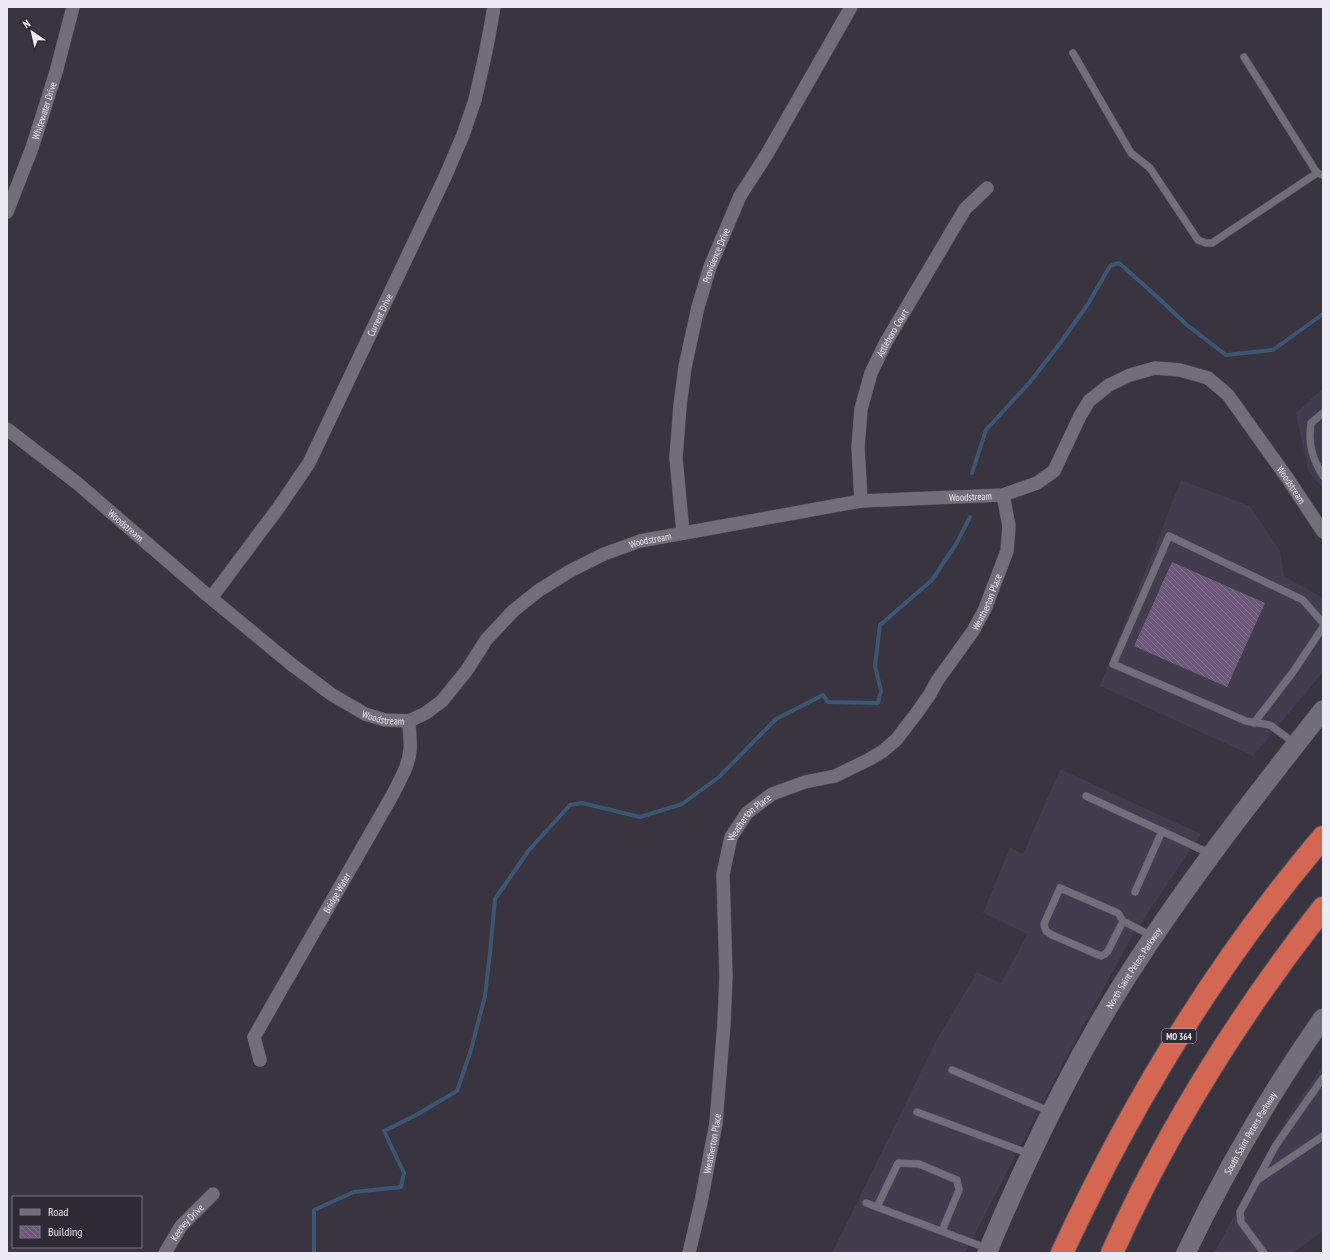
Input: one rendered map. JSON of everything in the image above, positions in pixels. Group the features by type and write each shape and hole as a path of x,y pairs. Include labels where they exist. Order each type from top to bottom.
{"highway":[{"name":"MO 364","path":"1062,1253 1088,1198 1123,1131 1175,1041 1259,918 1323,837"},
{"path":"1112,1253 1163,1151 1203,1081 1246,1012 1323,908"}],"main road":[{"name":"North Saint Peters Parkway","path":"988,1251 1030,1154 1051,1112 1083,1052 1120,989 1175,904 1211,854 1323,710"},
{"name":"South Saint Peters Parkway","path":"1186,1253 1233,1161 1303,1046 1323,1018"}],"street":[{"name":"Whitewater Drive","path":"7,212 32,148 56,72 73,7"},
{"name":"Current Drive","path":"211,598 279,507 312,456 445,177 463,135 477,93 494,7"},
{"name":"Providence Drive","path":"683,533 676,458 680,406 685,367 700,301 710,267 740,196 767,154 851,7"},
{"name":"Attleboro Court","path":"861,501 858,447 861,410 871,373 886,342 965,209 987,188"},
{"name":"Woodstream","path":"7,429 77,483 211,598 291,664 331,694 365,714 385,720 409,721 426,713 442,701 467,670 486,640 513,611 538,591 570,571 604,554 640,541 861,501 1003,495 1037,483 1054,471 1080,416 1090,402 1110,385 1130,375 1155,368 1180,370 1208,378 1228,396 1288,479 1323,532"},
{"name":"Weatherton Place","path":"688,1253 716,1123 726,976 723,874 731,837 747,813 772,794 805,782 835,776 868,760 883,751 896,740 912,720 930,694 937,680 973,631 985,609 1007,552 1009,526 1003,495"},
{"name":"Bridge Water","path":"260,1060 254,1037 403,774 408,762 410,751 409,721"},
{"name":"Keeney Drive","path":"165,1253 181,1226 213,1194"}],"lane":[{"path":"1073,53 1131,153 1150,168 1198,240 1206,243 1212,243 1320,174 1244,57"},
{"path":"1323,413 1311,423 1310,435 1314,461 1323,476"},
{"path":"1296,744 1270,725 1254,723 1239,718 1113,664 1169,536 1303,600 1323,623"},
{"path":"1254,723 1293,672 1323,627"},
{"path":"1086,796 1211,854"},
{"path":"1135,892 1162,831"},
{"path":"1123,921 1108,951 1101,956 1052,935 1046,931 1044,924 1060,888 1118,913 1123,921 1154,937"},
{"path":"952,1070 1051,1112"},
{"path":"1264,1253 1241,1222 1240,1212 1276,1145 1323,1078"},
{"path":"917,1112 1030,1154"},
{"path":"1257,1181 1323,1136"},
{"path":"876,1207 898,1163 918,1164 957,1180 959,1190 942,1231"},
{"path":"866,1203 942,1231 988,1251"}],"shaded area":[{"path":"1323,388 1323,488 1308,471 1296,413"},
{"path":"1181,480 1250,506 1280,551 1284,576 1323,598 1323,672 1253,756 1100,686"},
{"path":"1060,769 1201,834 1131,938 1070,1050 965,1253 832,1253 937,1039 977,972 1001,983 1027,934 983,913 1010,847 1023,854"},
{"path":"1323,1065 1323,1231 1293,1253 1214,1253 1287,1118"}],"building":[{"path":"1172,562 1265,603 1227,687 1134,646"}],"waterway":[{"path":"972,473 986,430 1030,382 1061,342 1088,304 1110,266 1119,263 1187,325 1226,355 1273,350 1323,314"},
{"path":"314,1253 314,1210 354,1192 401,1187 404,1173 384,1131 416,1115 457,1091 471,1050 485,996 495,899 529,850 570,805 582,803 640,817 682,804 719,777 776,719 823,695 828,702 878,703 881,691 875,666 880,625 932,580 956,544 970,517"}]}
